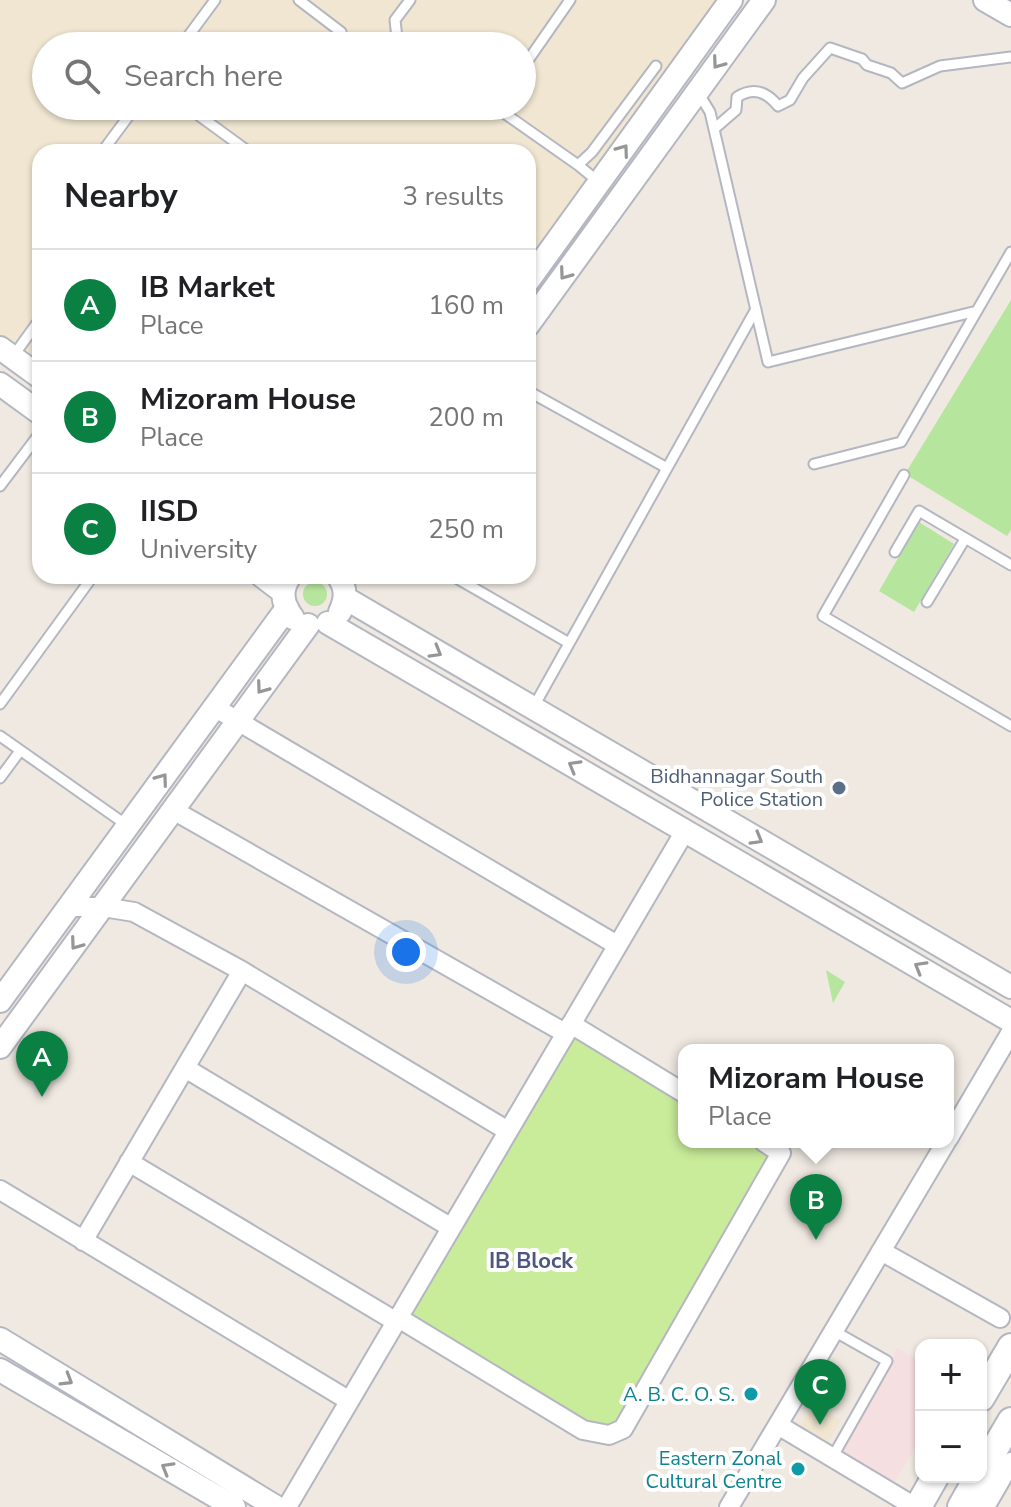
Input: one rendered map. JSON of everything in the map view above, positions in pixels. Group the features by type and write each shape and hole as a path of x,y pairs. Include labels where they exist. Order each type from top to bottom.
{"main road":[{"path":"987,1388 1011,1347"},
{"path":"987,1463 1011,1421"},
{"path":"916,1507 931,1483"},
{"path":"961,1507 975,1483"}],"street":[{"path":"536,270 731,0"},
{"path":"536,314 764,0"},
{"path":"985,0 1011,15"},
{"path":"6,353 32,371"},
{"path":"0,384 32,407"},
{"path":"0,1047 238,721 318,624 340,612 342,584"},
{"path":"343,584 400,630 1011,987"},
{"path":"287,592 293,618 318,624 386,656 1011,1021"},
{"path":"0,1001 214,707 287,592"},
{"path":"386,656 400,630"},
{"path":"214,707 617,945"},
{"path":"608,786 624,761"},
{"path":"173,810 678,1090"},
{"path":"287,1507 685,831"},
{"path":"68,907 103,907 134,912 242,971 508,1131"},
{"path":"950,985 965,960"},
{"path":"83,1241 242,971"},
{"path":"954,1128 1011,1032"},
{"path":"185,1068 450,1227"},
{"path":"129,1162 583,1430 609,1435 623,1429 781,1153 773,1148"},
{"path":"729,1507 942,1148"},
{"path":"0,1190 348,1400"},
{"path":"881,1251 1000,1318"},
{"path":"0,1339 207,1479 234,1507"},
{"path":"0,1370 207,1479 276,1507"},
{"path":"778,1425 916,1507"},
{"path":"985,1507 1011,1462"}],"lane":[{"path":"191,32 215,0"},
{"path":"299,0 341,32"},
{"path":"396,32 395,20 410,0"},
{"path":"536,49 570,0"},
{"path":"714,129 736,110 737,97 747,91 763,93 778,106 790,100 803,78 830,48 891,73 902,83 940,66 1011,57"},
{"path":"578,165 592,152 656,66"},
{"path":"698,91 710,112 768,362 977,311"},
{"path":"108,144 126,120"},
{"path":"205,120 238,144"},
{"path":"515,120 600,183"},
{"path":"814,464 901,442 1011,252"},
{"path":"533,708 756,309"},
{"path":"6,353 32,327"},
{"path":"536,395 667,468"},
{"path":"0,486 32,444"},
{"path":"904,475 823,616 1011,726"},
{"path":"895,552 919,511 1011,565"},
{"path":"927,602 965,539"},
{"path":"0,704 87,584"},
{"path":"467,584 569,643"},
{"path":"0,736 128,826"},
{"path":"0,778 20,751"},
{"path":"832,1458 887,1361 834,1331"}],"shaded area":[{"path":"0,0 719,0 536,246 536,144 32,144 32,359 0,335"},
{"path":"897,1348 915,1358 915,1448 891,1488 838,1456"},
{"path":"812,1405 841,1420 825,1447 798,1431"}],"green space":[{"path":"1011,300 1011,530 1007,536 905,474"},
{"path":"919,522 954,544 914,612 879,591"},
{"path":"307,584 323,584 327,589 327,599 320,606 310,606 303,599 303,589"},
{"path":"826,970 845,982 833,1003"},
{"path":"572,1033 678,1097 678,1148 764,1148 774,1154 619,1422 607,1429 585,1424 401,1318"}],"place":[{"name":"Bidhannagar South Police Station","path":"839,788"},
{"name":"IB Market","path":"42,1097"},
{"name":"Mizoram House","path":"816,1240"},
{"name":"A. B. C. O. S.","path":"751,1394"},
{"name":"IISD","path":"820,1425"},
{"name":"Eastern Zonal Cultural Centre","path":"798,1469"}],"district":[{"name":"IB Block","path":"531,1261"}]}
